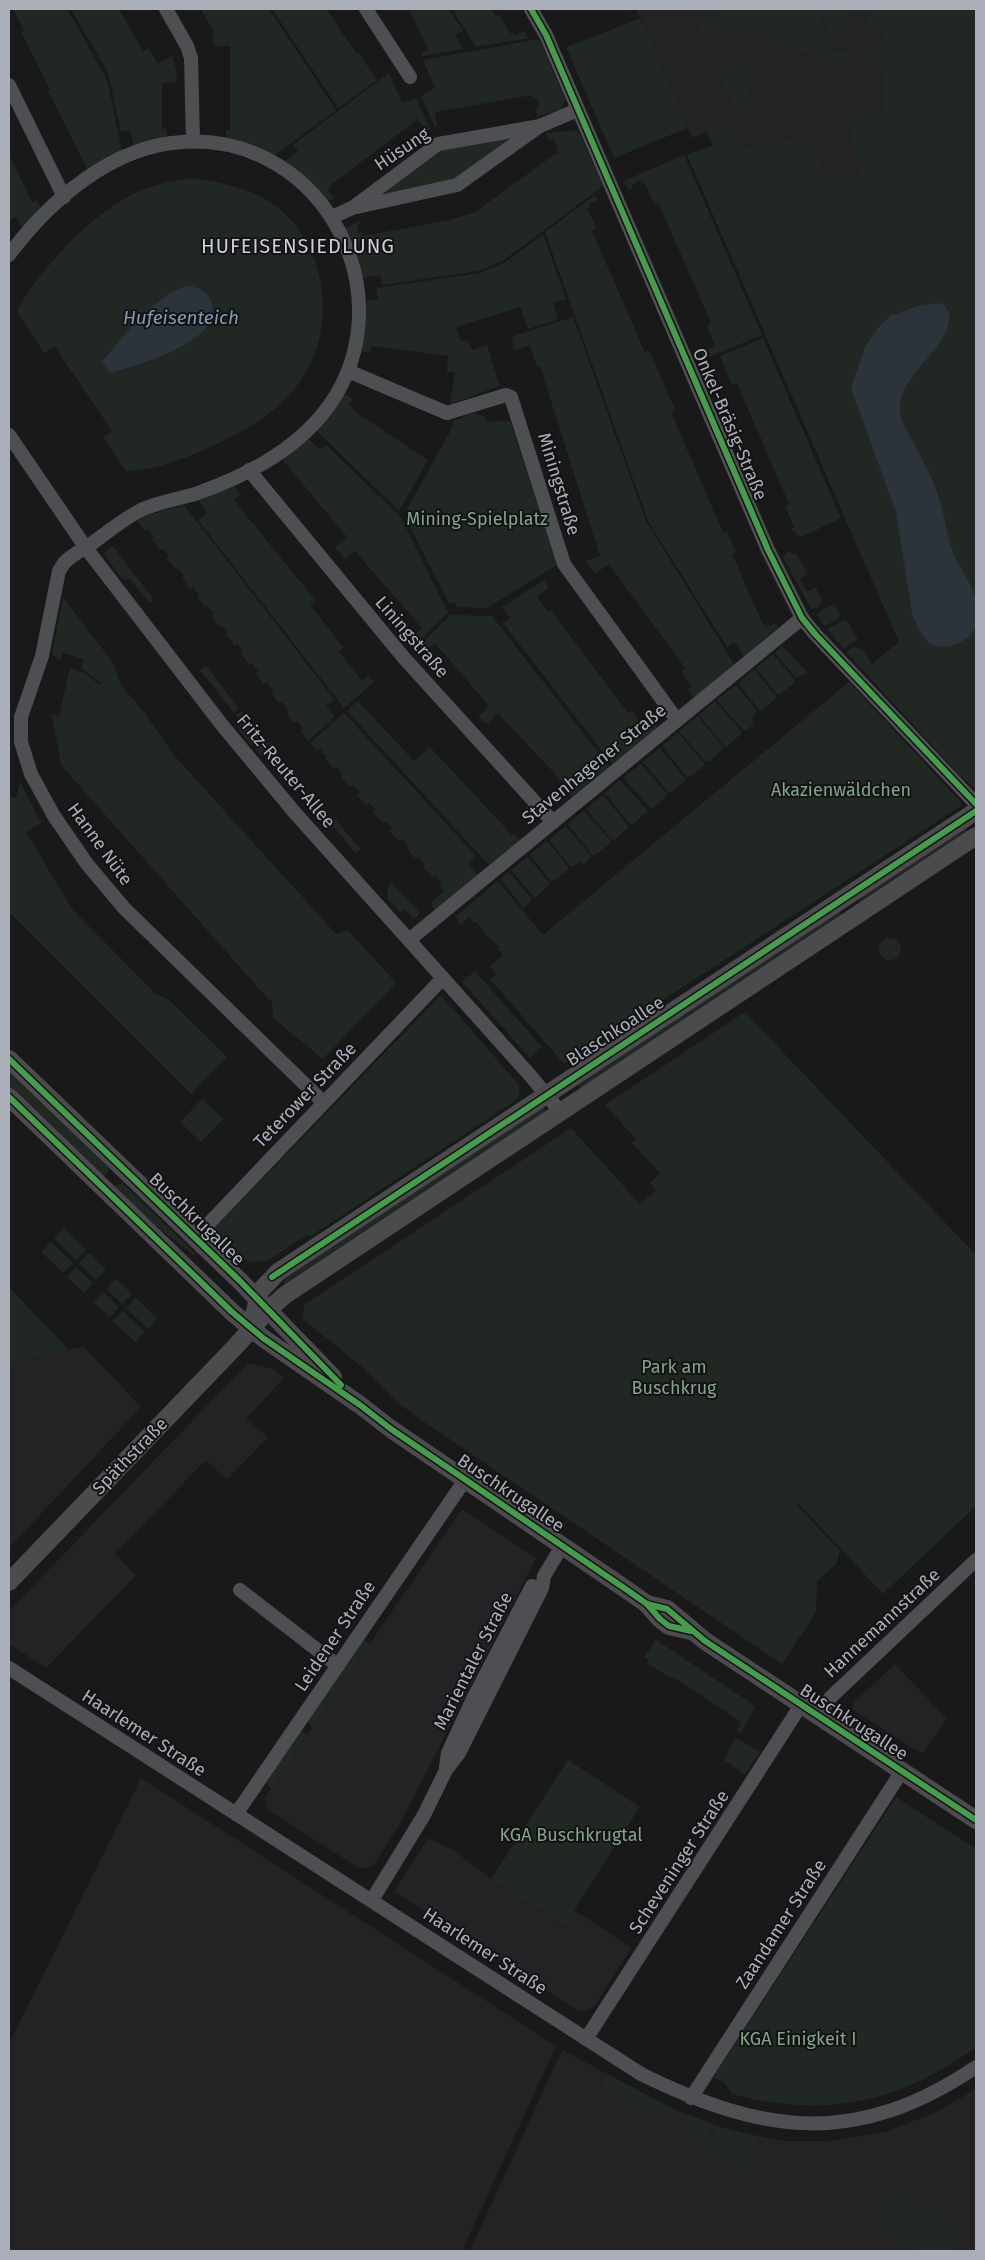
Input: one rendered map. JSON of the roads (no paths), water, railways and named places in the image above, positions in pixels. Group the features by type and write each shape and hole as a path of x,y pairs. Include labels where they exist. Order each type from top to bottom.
{"main road":[{"name":"Blaschkoallee","path":"262,1304 265,1284 278,1272 976,810"},
{"name":"Blaschkoallee","path":"262,1304 289,1291 976,836"},
{"name":"Buschkrugallee","path":"9,1060 195,1238 360,1404"},
{"name":"Buschkrugallee","path":"9,1098 251,1329 360,1404 465,1480 647,1604 669,1626 691,1631 976,1820"},
{"path":"104,1189 123,1170"},
{"name":"Späthstraße","path":"9,1582 251,1329 262,1304"}],"street":[{"path":"166,9 187,46 191,58 193,141"},
{"path":"366,9 410,77"},
{"name":"Onkel-Bräsig-Straße","path":"531,9 546,35 768,550 802,618 865,688 976,804"},
{"path":"9,85 64,197"},
{"name":"Hüsung","path":"332,217 352,208 457,185 540,126 578,110"},
{"name":"Hüsung","path":"352,208 438,144 540,126"},
{"name":"Hanne Nüte","path":"9,255 37,222 64,197 92,176 126,155 153,146 193,141 211,142 240,148 272,162 307,187 332,217 352,259 359,294 357,340 348,371 330,403 310,428 279,454 250,470 207,489 143,509 72,556 59,571 42,656 21,717 21,742 31,774 54,816 87,864 124,908 323,1102"},
{"name":"Miningstraße","path":"348,371 446,413 506,395 511,397 564,564 678,720"},
{"name":"Fritz-Reuter-Allee","path":"9,436 86,548 222,725 295,813 560,1111"},
{"name":"Liningstraße","path":"250,470 404,658 553,822"},
{"name":"Stavenhagener Straße","path":"409,940 802,618"},
{"name":"Teterower Straße","path":"195,1238 443,978"},
{"name":"Leidener Straße","path":"236,1814 465,1480"},
{"name":"Marientaler Straße","path":"372,1900 424,1815 446,1770 448,1754 473,1699 534,1582 544,1576 562,1546"},
{"name":"Hannemannstraße","path":"818,1716 831,1697 976,1560"},
{"path":"240,1590 338,1666"},
{"name":"Haarlemer Straße","path":"9,1668 641,2074 692,2098 720,2108 771,2120 816,2123 848,2121 872,2117 913,2104 946,2087 976,2067"},
{"name":"Scheveninger Straße","path":"586,2039 783,1737 801,1705"},
{"name":"Zaandamer Straße","path":"692,2098 902,1772"}],"water":[{"name":"Hufeisenteich","path":"189,286 203,291 211,299 212,317 205,329 192,340 175,350 157,358 110,373 102,362 130,329 165,296"},
{"path":"939,303 945,306 949,312 948,324 935,348 908,383 902,395 900,408 904,425 937,490 952,550 971,586 975,599 977,620 972,633 961,642 941,647 934,646 926,640 912,613 896,512 851,388 866,345 878,328 893,313 895,315 917,306"}],"district":[{"name":"HUFEISENSIEDLUNG","path":"298,246"}],"park label":[{"name":"Mining-Spielplatz","path":"477,519"},
{"name":"Akazienwäldchen","path":"841,790"},
{"name":"Park am Buschkrug","path":"674,1377"},
{"name":"KGA Buschkrugtal","path":"571,1835"},
{"name":"KGA Einigkeit I","path":"798,2039"}]}
